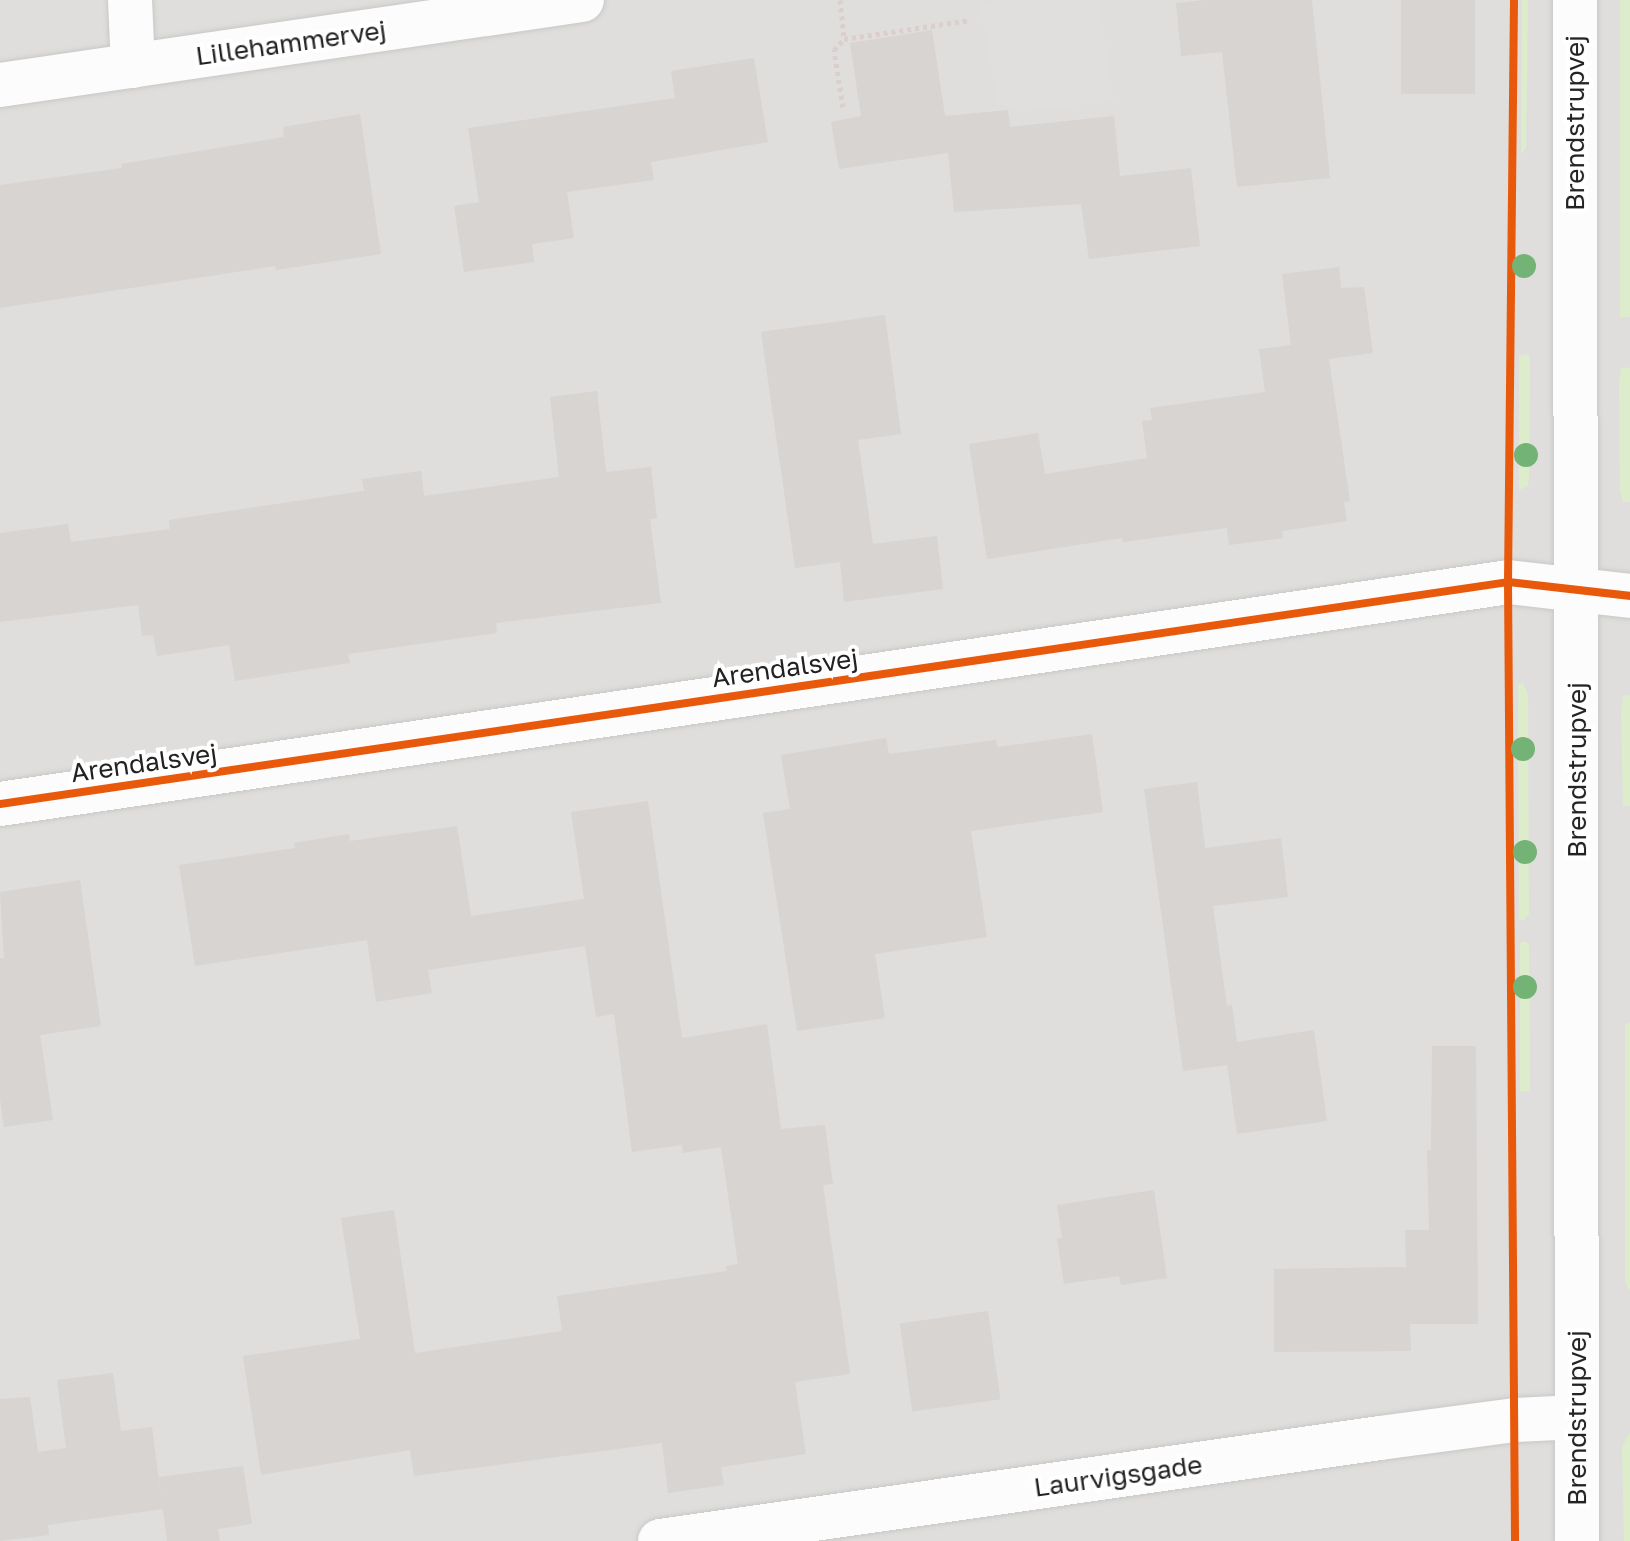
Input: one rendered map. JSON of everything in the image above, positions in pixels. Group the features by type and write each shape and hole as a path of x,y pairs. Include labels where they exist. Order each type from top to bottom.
{"street":[{"path":"130,0 133,66"},
{"name":"Lillehammervej","path":"0,85 582,0"},
{"name":"Brendstrupvej","path":"1575,0 1577,1541"},
{"name":"Arendalsvej","path":"0,804 1508,582 1630,596"},
{"name":"Laurvigsgade","path":"660,1541 1455,1428 1577,1417"}],"path":[{"path":"840,0 844,39"},
{"path":"843,107 834,50 844,39 969,20"}],"shaded area":[{"path":"0,0 1630,0 1630,1541 0,1541"},
{"path":"1099,0 1114,101 1020,111 997,102 980,3"}],"green space":[{"path":"1522,0 1528,0 1526,148 1521,154"},
{"path":"1620,0 1630,0 1630,317 1620,317"},
{"path":"1519,356 1530,356 1529,476 1528,486 1519,490"},
{"path":"1621,368 1630,369 1630,502 1623,502 1620,491 1619,386"},
{"path":"1523,683 1528,695 1529,914 1524,920 1519,920 1518,684"},
{"path":"1630,695 1630,806 1623,806 1621,714 1623,696"},
{"path":"1526,941 1529,945 1530,1092 1520,1091 1520,943"},
{"path":"1630,1023 1630,1291 1625,1283 1625,1025"},
{"path":"1630,1432 1630,1541 1624,1541 1622,1447"}],"building":[{"path":"1312,0 1330,178 1237,187 1222,52 1181,56 1176,3"},
{"path":"1401,0 1475,0 1475,94 1401,94"},
{"path":"932,30 945,116 1008,110 1010,127 1114,116 1120,176 1191,168 1200,246 1089,259 1081,204 954,212 948,153 839,169 831,122 861,116 850,43"},
{"path":"754,58 768,142 651,162 654,180 567,192 574,238 532,244 534,262 464,272 454,206 479,202 468,128 675,98 671,71"},
{"path":"360,114 381,254 276,270 275,266 0,308 0,185 122,168 121,164 284,137 283,127"},
{"path":"1339,267 1341,288 1364,287 1373,353 1329,359 1350,501 1344,502 1347,521 1282,531 1283,538 1229,545 1227,528 1123,542 1122,538 987,559 969,444 1038,433 1045,474 1147,458 1142,421 1152,420 1150,408 1265,392 1259,349 1291,345 1282,274"},
{"path":"885,315 901,434 858,440 873,544 937,536 943,589 844,602 840,562 795,568 761,332"},
{"path":"597,391 606,472 651,467 657,518 650,519 661,603 496,623 497,633 348,654 350,663 235,681 229,645 157,656 153,635 142,636 138,605 0,622 0,533 68,524 71,542 170,529 169,520 364,491 362,479 421,471 424,496 559,477 550,397"},
{"path":"1092,734 1103,812 971,831 987,937 875,954 885,1018 797,1031 763,813 790,809 781,755 886,738 889,754 996,740 997,747"},
{"path":"1197,782 1205,848 1281,838 1288,897 1213,906 1227,1006 1232,1005 1237,1042 1314,1030 1327,1121 1237,1134 1227,1065 1183,1071 1144,789"},
{"path":"648,801 682,1038 767,1024 781,1129 825,1125 833,1184 823,1185 850,1374 795,1382 806,1454 721,1467 724,1485 668,1493 662,1443 414,1476 410,1450 261,1475 243,1356 360,1339 341,1218 394,1210 415,1353 562,1331 557,1296 727,1271 726,1266 738,1264 721,1147 683,1153 682,1145 632,1152 614,1014 596,1017 585,946 428,970 432,993 376,1002 367,940 195,966 179,865 295,848 294,843 349,834 350,841 457,826 471,916 584,899 571,812"},
{"path":"80,880 101,1026 40,1035 53,1120 4,1127 0,1099 0,958 4,958 0,892"},
{"path":"1432,1046 1476,1046 1478,1324 1410,1324 1411,1351 1274,1352 1274,1269 1406,1267 1405,1230 1429,1230 1427,1150 1431,1150"},
{"path":"1154,1190 1167,1278 1121,1285 1119,1276 1064,1284 1057,1239 1062,1238 1057,1205"},
{"path":"988,1311 1000,1399 912,1412 900,1323"},
{"path":"113,1373 121,1431 152,1427 162,1503 159,1477 243,1466 252,1524 218,1529 220,1541 167,1541 163,1509 48,1525 49,1535 0,1541 0,1399 30,1397 38,1452 66,1448 57,1380"}],"cycle path":[{"path":"1514,0 1508,582 1515,1541"},
{"path":"0,804 1508,582 1630,596"}]}
